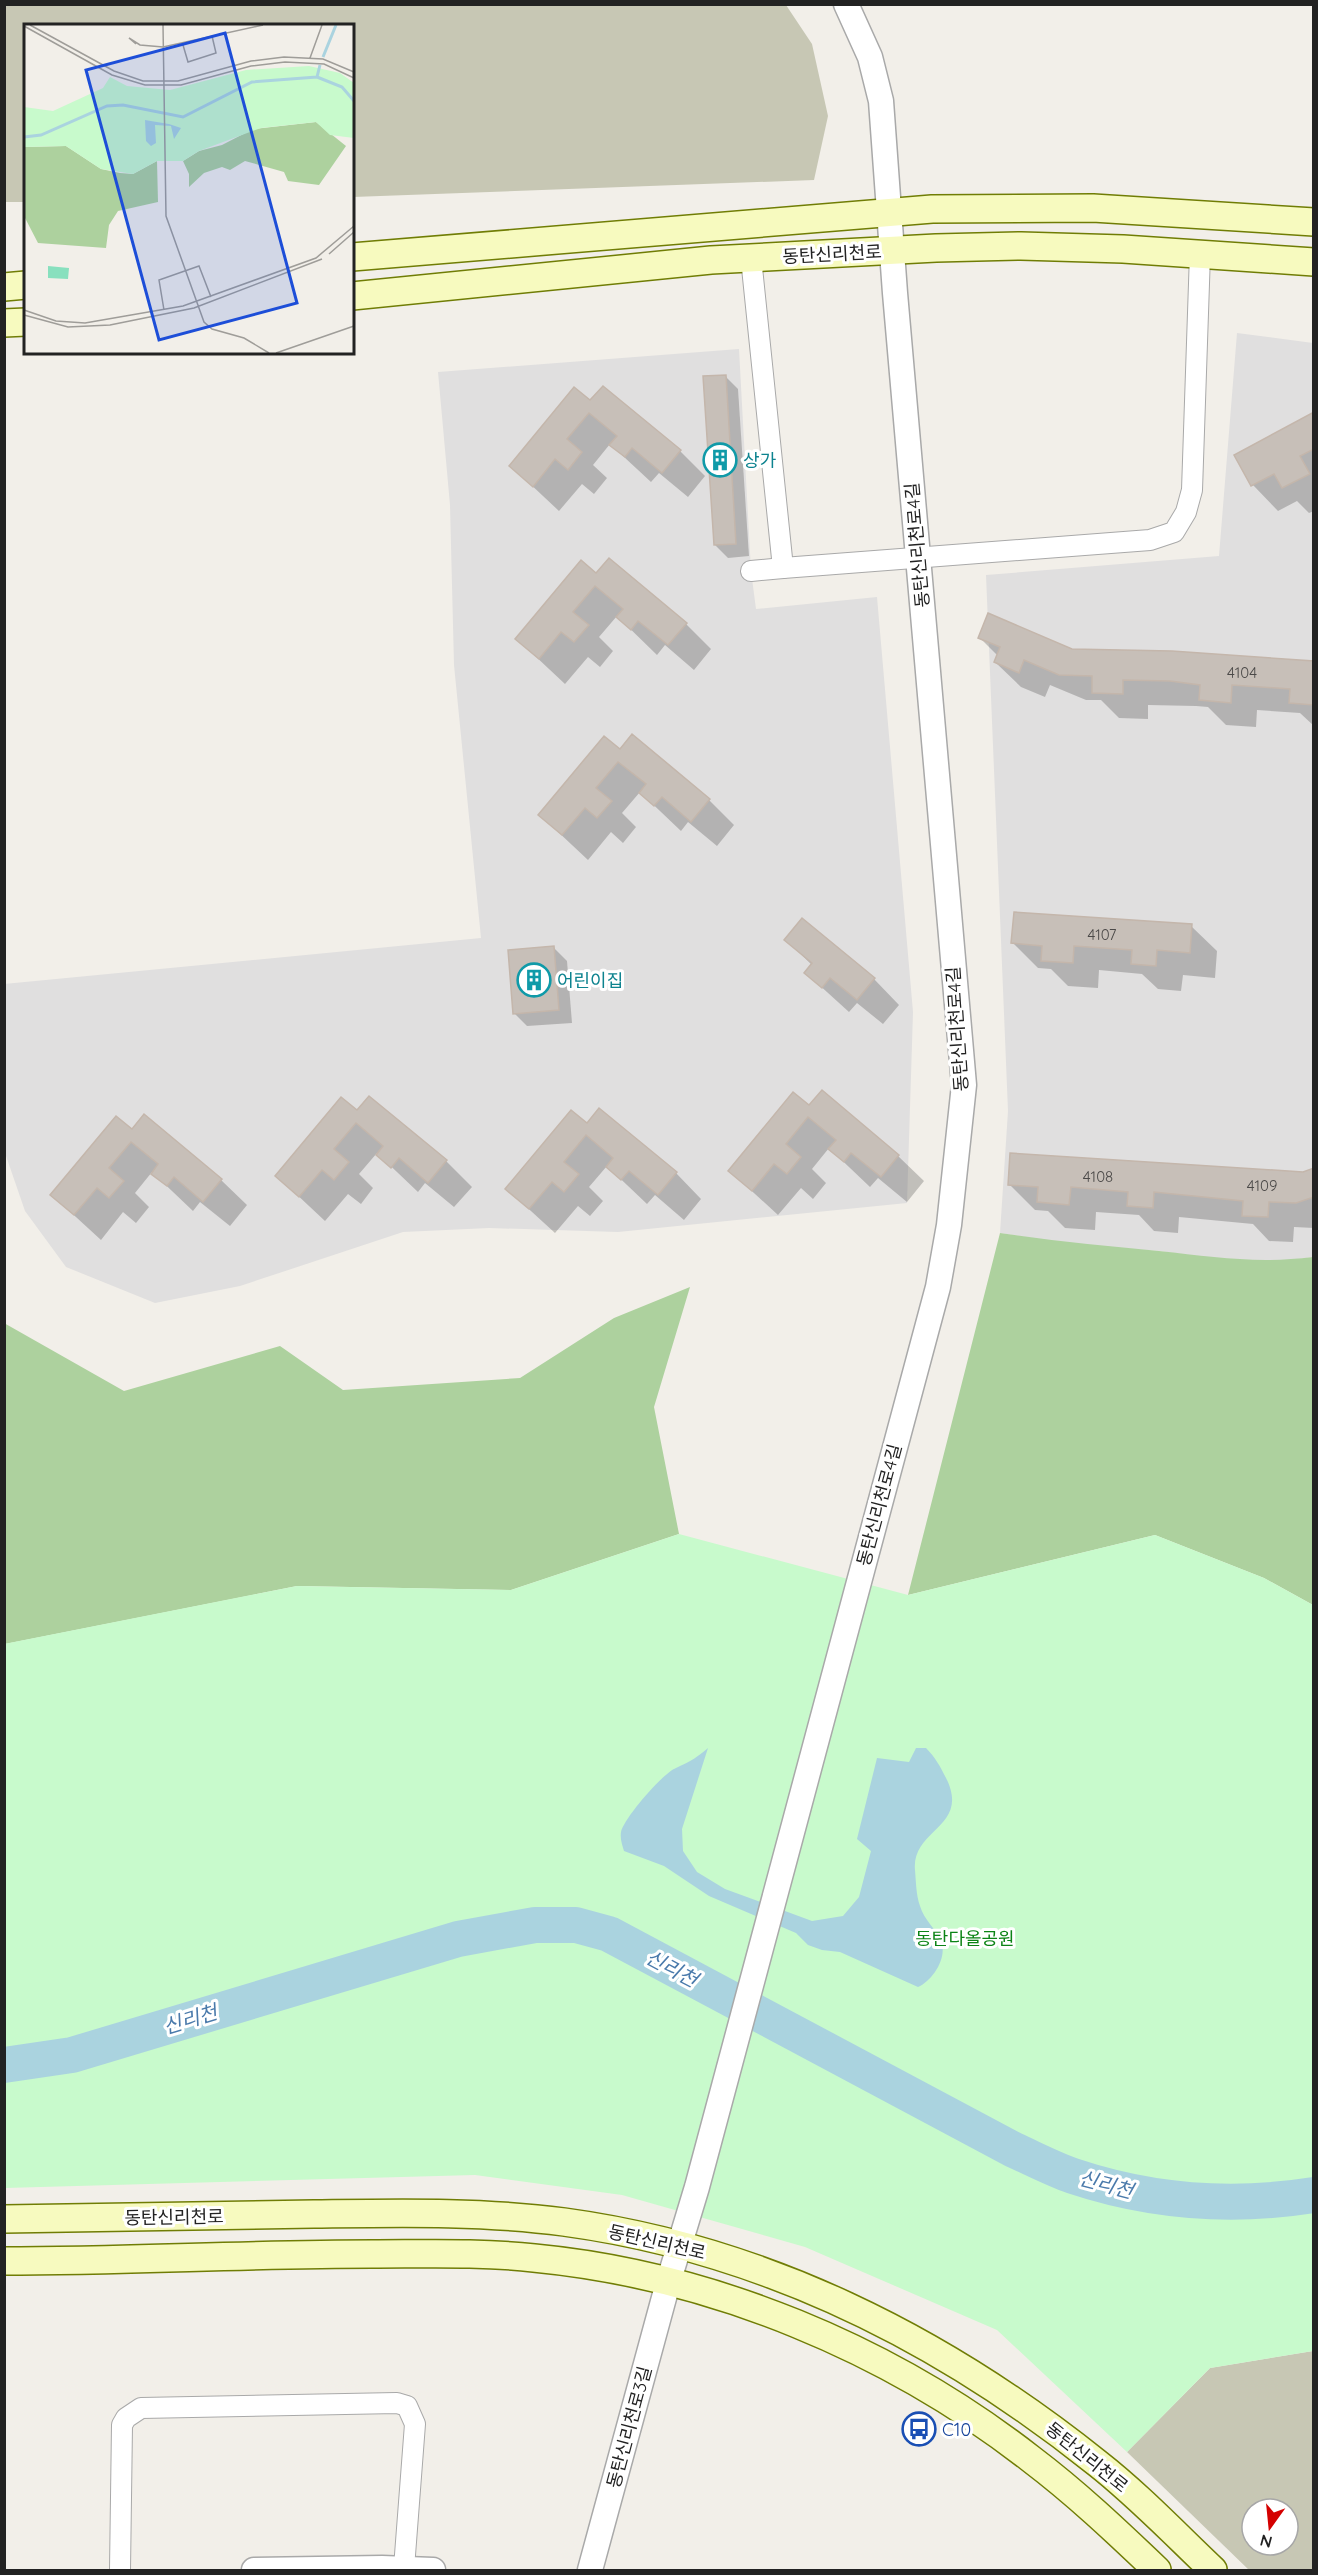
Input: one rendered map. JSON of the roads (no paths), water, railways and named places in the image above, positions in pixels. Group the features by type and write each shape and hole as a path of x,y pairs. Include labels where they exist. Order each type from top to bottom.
{"main road":[{"name":"동탄신리천로","path":"354,257 891,211 1093,208 1314,222"},
{"name":"동탄신리천로","path":"354,296 751,258 1021,246 1314,262"},
{"path":"4,287 24,285"},
{"path":"4,323 24,322"},
{"name":"동탄신리천로","path":"4,2219 474,2213 563,2222 679,2245 761,2271 836,2300 916,2339 979,2376 1100,2464 1213,2571"},
{"name":"동탄신리천로","path":"4,2261 325,2254 457,2254 544,2259 668,2283 764,2311 837,2342 925,2388 1029,2457 1075,2494 1157,2571"}],"street":[{"name":"동탄신리천로4길","path":"698,2187 782,1864 938,1287 957,1163 964,1085 881,101 870,57 846,4"},
{"path":"751,571 1150,540 1174,532 1186,512 1192,490 1200,254"},
{"path":"751,258 783,568"},
{"name":"동탄신리천로3길","path":"590,2571 668,2283 698,2187"},
{"path":"120,2571 122,2425 132,2413 141,2408 397,2403 407,2406 415,2424 404,2568"},
{"path":"254,2571 404,2568 433,2571"}],"water":[{"path":"708,1748 682,1829 683,1851 697,1872 725,1889 812,1921 843,1916 859,1897 871,1851 857,1839 877,1758 909,1762 916,1748 926,1748 942,1770 952,1794 951,1807 946,1818 922,1845 916,1856 916,1888 919,1902 924,1916 939,1937 943,1948 937,1968 928,1980 918,1987 840,1952 822,1950 808,1945 796,1933 709,1896 664,1866 624,1851 621,1832 636,1807 670,1772 693,1760"}],"waterway":[{"name":"신리천","path":"4,2065 72,2055 458,1939 535,1925 576,1925 609,1934 1014,2150 1073,2176 1132,2192 1192,2200 1253,2201 1314,2195"}],"place":[{"name":"상가","path":"720,460"},
{"name":"어린이집","path":"534,980"},
{"name":"C10","path":"919,2429"}],"park label":[{"name":"동탄다올공원","path":"965,1938"}]}
